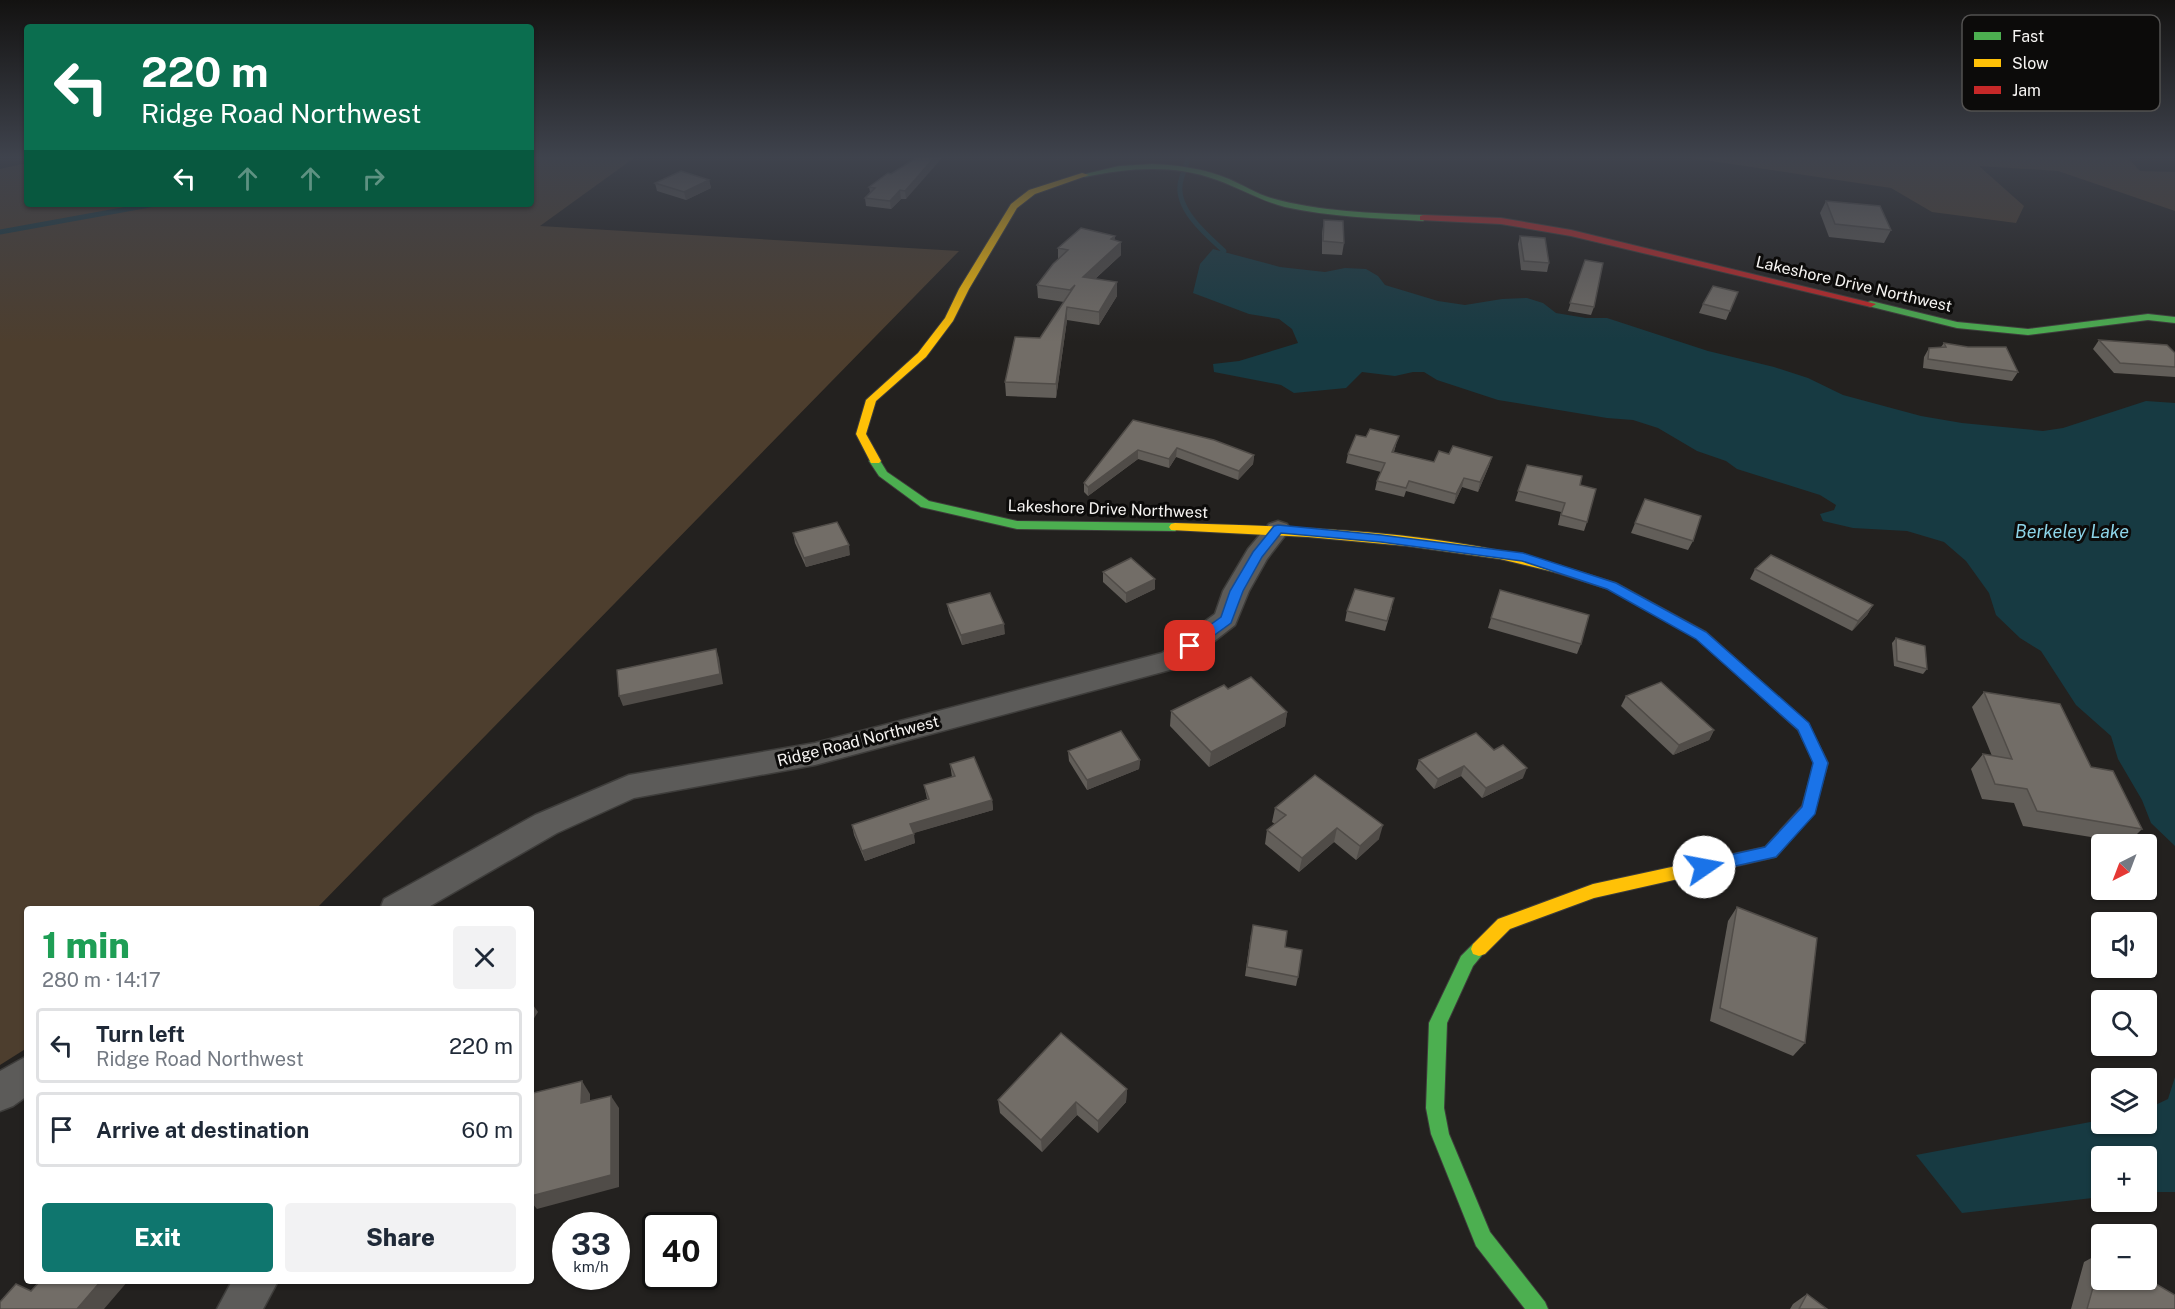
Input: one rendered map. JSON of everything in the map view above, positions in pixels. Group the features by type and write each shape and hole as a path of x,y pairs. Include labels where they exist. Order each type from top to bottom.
{"street":[{"name":"Lakeshore Drive Northwest","path":"1006,219 964,289 950,319 922,355 871,400 861,434 883,474 925,504 1017,525 1278,529 1381,538 1523,558 1612,586 1701,635 1803,727 1821,763 1809,809 1770,852 1593,891 1504,924 1467,960 1438,1023 1435,1108 1440,1134 1483,1239 1538,1309"},
{"name":"Lakeshore Drive Northwest","path":"1458,219 1501,221 1562,232 1957,326 2028,332 2148,317 2175,320"},
{"name":"Ridge Road Northwest","path":"401,906 546,824 629,788 815,754 1171,660 1226,620 1236,591 1257,555 1278,529"},
{"path":"0,1093 24,1076"},
{"path":"238,1309 255,1284"}],"shaded area":[{"path":"0,219 550,219 540,226 959,251 319,906 24,906 24,1050 0,1065"},
{"path":"1986,219 2018,219 2016,223"}],"water":[{"name":"Berkeley Lake","path":"1213,249 1280,267 1325,272 1345,268 1366,269 1378,276 1385,285 1438,301 1465,305 1502,299 1527,298 1543,303 1556,313 1586,318 1607,318 1708,351 1808,378 1843,395 1921,416 1962,423 2043,431 2063,428 2146,401 2175,403 2175,846 2151,823 2142,800 2118,759 2111,736 2076,705 2041,651 2020,638 1996,615 1989,593 1966,561 1944,542 1907,531 1853,528 1823,521 1820,514 1834,510 1836,505 1820,495 1737,469 1726,461 1697,451 1658,428 1633,420 1607,418 1498,400 1437,380 1424,372 1395,376 1362,372 1346,388 1294,393 1281,385 1214,372 1213,364 1239,361 1298,343 1292,329 1279,319 1249,314 1193,293 1200,264"},
{"path":"2175,1077 2175,1192 2157,1192 2157,1146 2091,1146 2091,1198 1962,1213 1916,1155 2091,1122 2091,1134 2157,1134 2157,1104 2168,1099"}],"building":[{"path":"1833,219 1886,219 1891,230 1835,224"},
{"path":"1324,220 1343,221 1344,243 1323,241"},
{"path":"1081,228 1115,236 1111,239 1121,242 1083,277 1117,282 1099,312 1067,307 1056,384 1005,382 1015,337 1040,338 1075,285 1070,290 1037,285 1053,264 1068,250 1058,248"},
{"path":"1520,236 1545,238 1549,263 1524,261"},
{"path":"1585,260 1603,263 1594,307 1570,303"},
{"path":"1713,286 1738,292 1730,311 1703,304"},
{"path":"2099,340 2167,345 2175,353 2175,367 2120,363"},
{"path":"1944,343 1968,347 2006,347 2018,372 1928,359 1929,348 1946,347"},
{"path":"1133,420 1214,440 1254,455 1239,471 1177,448 1169,459 1138,450 1088,487 1084,483"},
{"path":"1370,429 1399,436 1392,452 1434,462 1439,451 1449,454 1453,446 1492,457 1480,482 1464,478 1456,494 1409,481 1406,488 1377,481 1385,463 1348,454 1356,435 1366,437"},
{"path":"1527,465 1582,476 1580,485 1596,489 1587,522 1561,515 1565,503 1518,491"},
{"path":"1645,499 1701,516 1693,541 1635,523"},
{"path":"837,522 849,545 804,558 793,533"},
{"path":"1771,555 1873,605 1858,621 1755,569"},
{"path":"1131,558 1155,579 1126,593 1103,572"},
{"path":"1355,589 1394,598 1387,621 1347,611"},
{"path":"1500,590 1589,615 1581,644 1491,618"},
{"path":"990,593 1004,624 961,635 947,604"},
{"path":"1896,638 1925,646 1927,669 1897,661"},
{"path":"716,649 720,674 619,696 617,670"},
{"path":"1251,677 1287,712 1211,752 1171,711 1224,685 1228,689"},
{"path":"1661,682 1714,730 1679,745 1626,696"},
{"path":"1984,692 2060,704 2091,767 2113,771 2142,829 2037,811 2027,789 1995,784 1983,754 2012,759"},
{"path":"1121,731 1140,760 1087,780 1068,751"},
{"path":"1476,733 1494,750 1503,745 1527,768 1486,788 1464,766 1438,779 1419,760"},
{"path":"974,757 992,800 910,824 914,834 862,851 852,825 929,799 924,785 955,776 950,764"},
{"path":"1315,775 1383,825 1360,846 1337,828 1302,858 1267,830 1286,815 1275,808"},
{"path":"1737,907 1817,938 1805,1043 1720,1008"},
{"path":"1253,925 1287,931 1285,947 1302,950 1298,977 1247,967"},
{"path":"1061,1033 1127,1089 1098,1121 1076,1102 1041,1140 998,1100"},
{"path":"582,1081 581,1103 611,1096 611,1175 534,1195 534,1093"},
{"path":"16,1284 31,1291 37,1284 98,1284 77,1309 0,1309 0,1302"},
{"path":"2157,1284 2175,1295 2175,1309 2087,1309 2092,1290 2157,1290"},
{"path":"1807,1294 1827,1309 1799,1309"}],"waterway":[{"path":"0,232 71,219"},
{"path":"1193,219 1224,251"}],"traffic: fast":[{"path":"1871,304 1957,325 2028,332 2148,317 2175,320"},
{"path":"875,461 883,474 925,504 1017,525 1175,527"},
{"path":"1479,949 1467,961 1438,1023 1435,1108 1440,1134 1483,1239 1538,1309"}],"traffic: slow":[{"path":"875,461 861,434 871,400 922,355 950,319 964,289 1006,219"},
{"path":"1175,527 1374,538 1500,555 1558,569"},
{"path":"1479,949 1504,924 1593,891 1690,870"}],"traffic: jam":[{"path":"1451,219 1501,221 1571,233 1871,304"},
{"path":"1558,569 1612,586 1701,635 1803,727 1821,763 1809,809 1770,852 1690,870"}],"route":[{"path":"1190,646 1226,620 1236,591 1257,555 1278,529 1381,538 1523,558 1612,586 1701,635 1803,727 1821,763 1809,809 1770,852 1704,867"}]}
